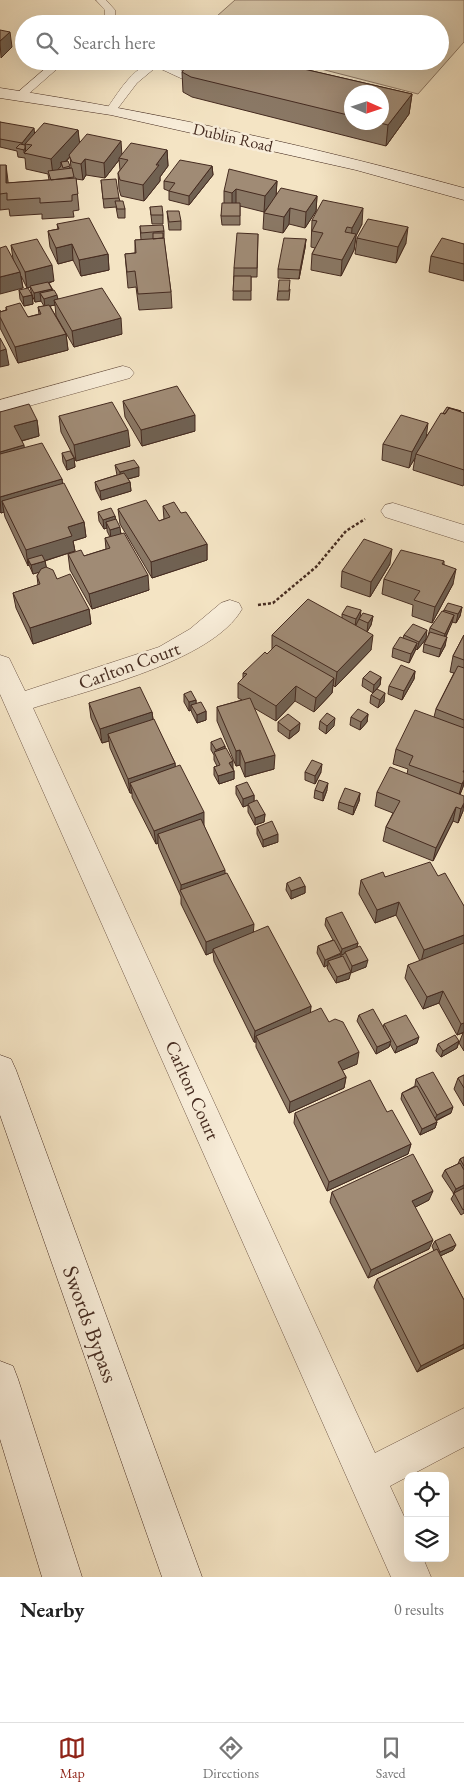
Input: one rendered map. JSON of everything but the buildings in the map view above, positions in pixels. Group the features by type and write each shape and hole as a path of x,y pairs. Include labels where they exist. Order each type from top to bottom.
{"street":[{"name":"Dublin Road","path":"0,93 111,110 359,165 464,194"},
{"path":"0,407 123,373"},
{"path":"393,511 464,534"},
{"name":"Carlton Court","path":"18,703 168,654 198,636 230,609"},
{"name":"Carlton Court","path":"0,664 411,1577"},
{"name":"Swords Bypass","path":"0,1070 182,1577"},
{"path":"0,1379 62,1577"},
{"path":"368,1478 464,1427"}],"lane":[{"path":"101,0 110,10 110,15"},
{"path":"21,95 50,70"},
{"path":"111,110 134,82 137,74 142,70"},
{"path":"172,70 196,80"}],"path":[{"path":"230,609 273,603 316,567 333,545 360,520 393,511"}],"shaded area":[{"path":"235,0 464,0 464,42 449,59 449,15 218,15"},
{"path":"325,70 439,70 418,94"}]}
